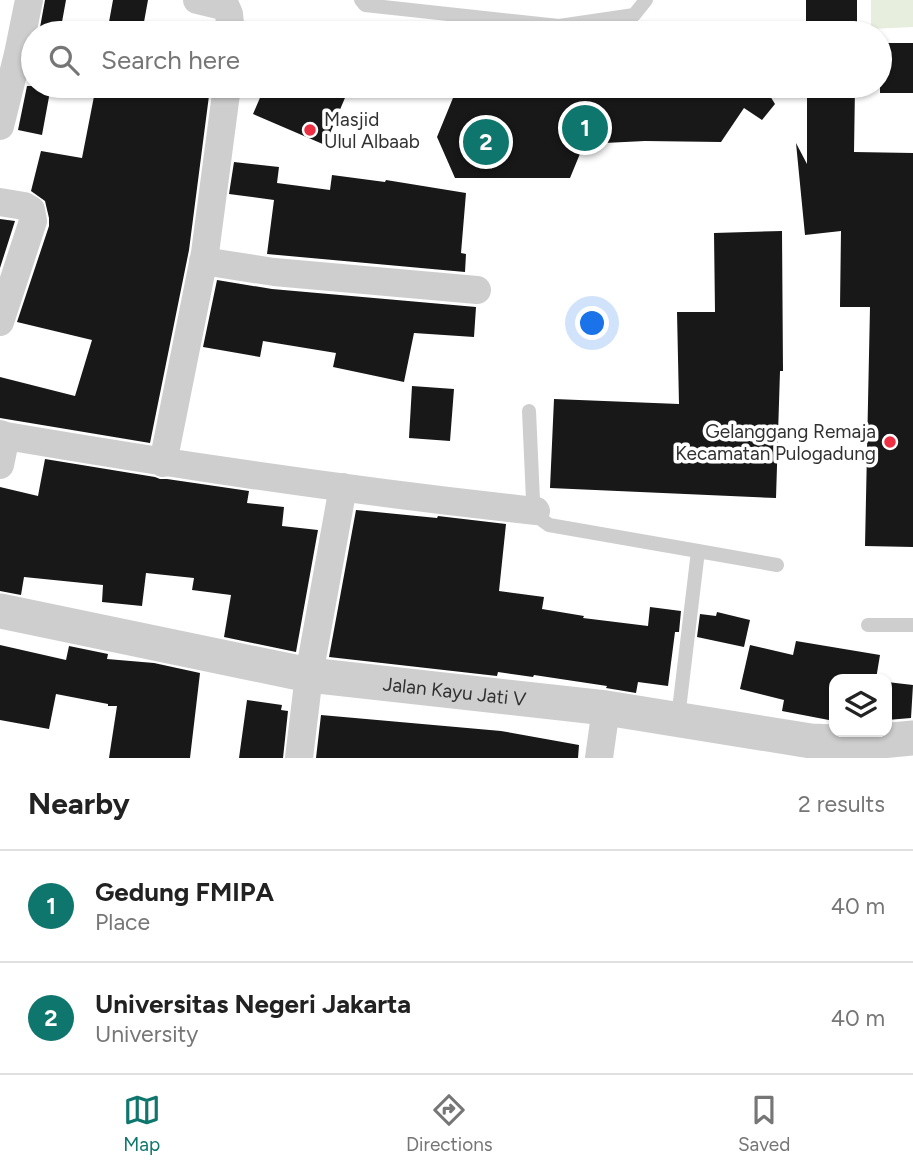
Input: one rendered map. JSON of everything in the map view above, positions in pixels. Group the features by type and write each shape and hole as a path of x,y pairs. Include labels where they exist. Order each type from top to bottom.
{"street":[{"path":"25,21 29,0"},
{"path":"197,0 226,7 230,21"},
{"path":"0,126 21,39"},
{"path":"163,463 203,261 225,98"},
{"path":"0,202 24,206 31,210 33,220 0,322"},
{"path":"203,261 274,272 477,290"},
{"path":"0,465 3,435 163,463 426,499 536,511"},
{"path":"299,758 309,675 343,487"},
{"name":"Jalan Kayu Jati V","path":"0,611 309,675 606,708 811,741 860,743 913,738"},
{"path":"599,758 606,708"}],"lane":[{"path":"361,0 365,5 513,21"},
{"path":"593,21 634,15 646,0"},
{"path":"529,411 533,500 538,517 549,525 777,565"},
{"path":"677,720 698,551"},
{"path":"868,625 913,625"}],"green space":[{"path":"871,0 913,0 913,27 892,28 892,21 871,21"}],"building":[{"path":"45,0 66,0 62,21 41,21"},
{"path":"113,0 148,0 144,21 109,21"},
{"path":"806,0 857,0 857,21 806,21"},
{"path":"892,43 913,43 913,93 892,93"},
{"path":"25,98 49,98 42,135 18,130"},
{"path":"94,98 209,98 189,250 150,443 0,418 0,377 75,396 92,340 17,322 49,226 45,201 31,191 41,151 82,158"},
{"name":"Masjid Ulul Albaab","path":"260,98 345,98 325,145 253,114"},
{"path":"453,98 771,98 775,104 762,120 744,108 721,142 645,141 584,144 570,178 455,178 437,137"},
{"path":"807,98 855,98 854,152 913,153 913,547 865,546 870,307 840,307 841,231 805,235 796,143 807,164"},
{"path":"234,162 279,167 277,183 330,190 332,175 386,180 466,193 461,253 466,254 465,272 267,254 274,200 229,194"},
{"path":"0,219 15,221 0,268"},
{"path":"782,231 783,371 780,371 776,498 550,488 554,399 679,404 677,312 715,312 714,233"},
{"path":"217,280 272,289 476,307 474,337 414,333 404,382 333,367 336,353 263,341 260,357 203,347"},
{"path":"412,386 454,389 450,441 409,438"},
{"path":"45,459 249,491 247,503 284,507 282,526 318,530 296,652 224,637 231,595 192,590 194,578 146,573 142,606 102,602 103,585 24,577 21,595 0,591 0,487 38,496"},
{"path":"356,510 506,524 499,591 544,597 542,609 584,616 583,618 648,626 650,607 681,611 679,632 675,632 668,686 638,682 636,693 534,675 498,672 497,676 329,657"},
{"path":"717,612 750,620 744,647 697,637 700,614 716,616"},
{"path":"796,641 880,655 877,674 829,674 829,720 782,711 784,700 740,689 750,645 793,655"},
{"path":"0,645 66,660 69,646 108,654 107,659 154,663 200,673 190,758 109,758 117,706 108,704 56,694 49,729 0,720"},
{"path":"892,683 913,685 911,718 892,720"},
{"path":"247,700 282,705 281,710 288,711 283,758 239,758"},
{"path":"321,715 501,731 579,745 578,758 316,758"}],"place":[{"name":"Gedung FMIPA","path":"585,128"},
{"name":"Masjid Ulul Albaab","path":"310,130"},
{"name":"Universitas Negeri Jakarta","path":"486,142"},
{"name":"Gelanggang Remaja Kecamatan Pulogadung","path":"890,442"}]}
